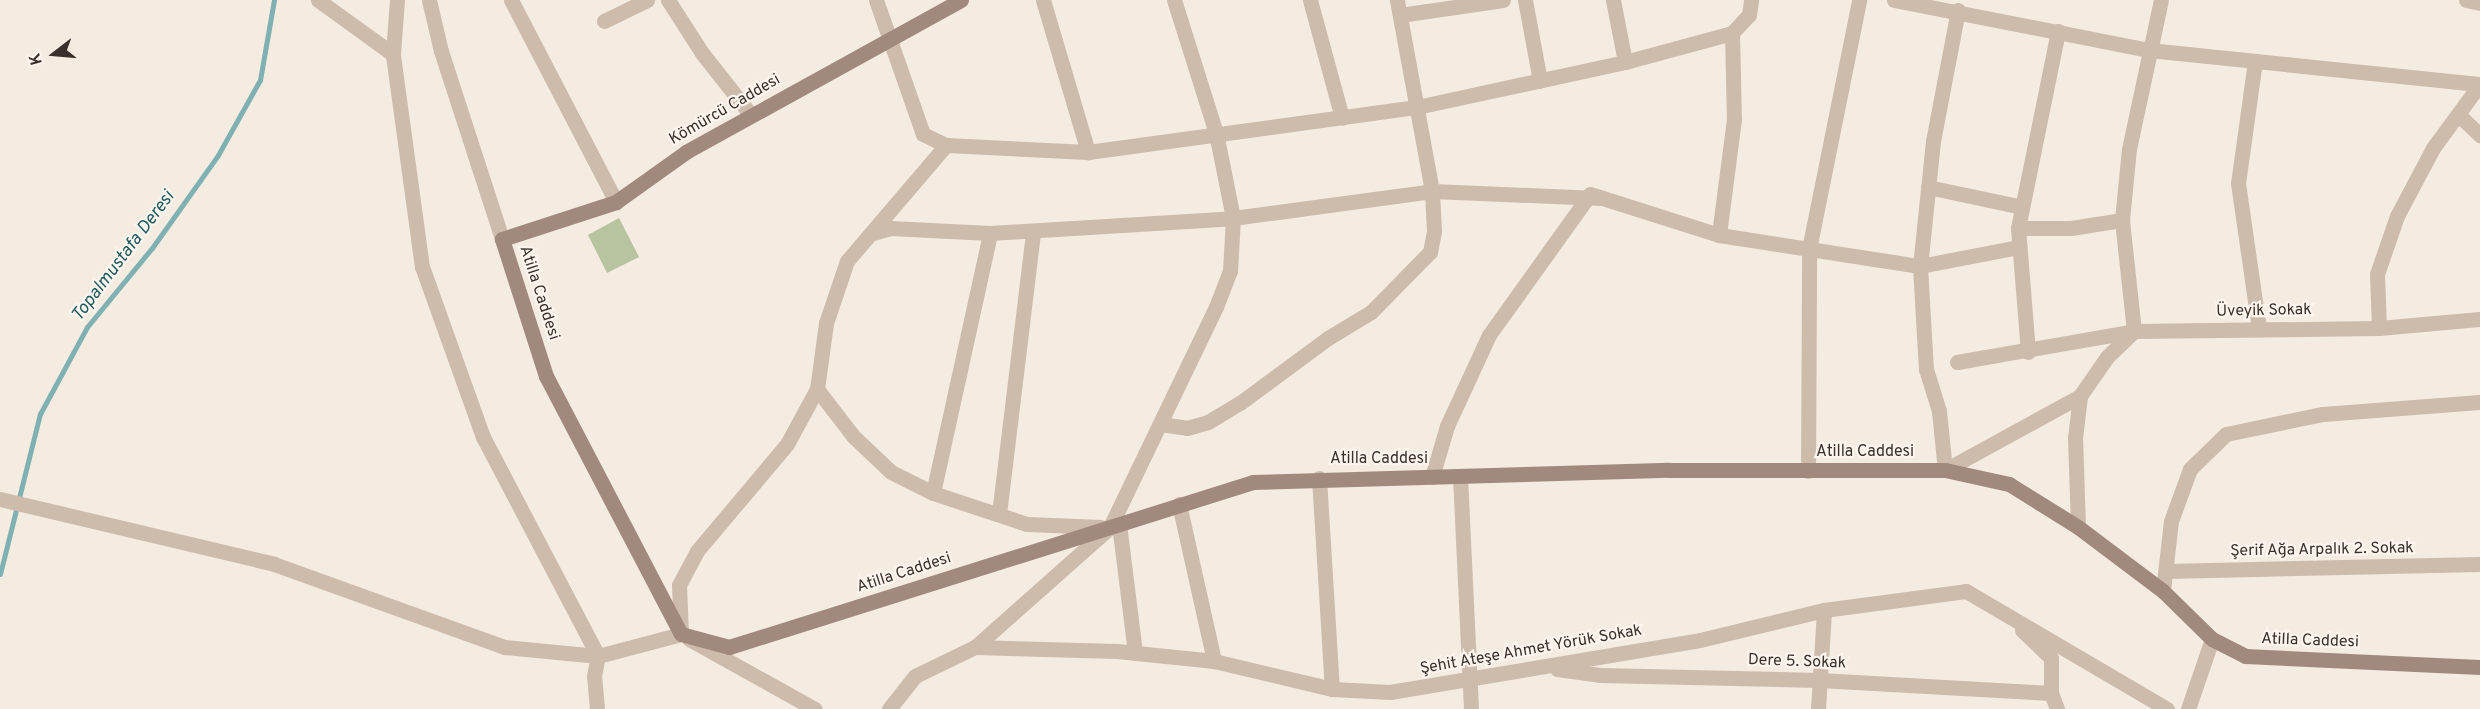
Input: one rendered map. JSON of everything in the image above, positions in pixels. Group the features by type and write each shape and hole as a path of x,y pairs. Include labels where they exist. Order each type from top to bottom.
{"street":[{"path":"318,0 393,54"},
{"path":"397,0 393,54 422,267 483,437 598,656 594,676 597,709"},
{"path":"429,0 441,51 502,239"},
{"path":"511,0 616,202"},
{"path":"604,21 647,0"},
{"path":"669,0 702,53 751,115"},
{"path":"876,0 923,134 946,145 1088,152 1216,133 1417,108 1625,62 1732,33"},
{"name":"Kömürcü Caddesi","path":"502,239 616,202 686,152 890,42 961,0"},
{"path":"1043,0 1088,152"},
{"path":"975,647 1115,526 1230,271 1233,218 1216,133 1174,0"},
{"path":"1310,0 1342,118"},
{"path":"1160,424 1187,428 1208,422 1371,312 1430,252 1434,231 1432,191 1398,8 1503,0"},
{"path":"1525,0 1540,81"},
{"path":"1613,0 1625,62"},
{"path":"1808,471 1809,249 1859,0"},
{"path":"1894,0 1958,10 1978,7 2058,31 2150,51 2480,84 2460,116 2433,148 2397,216 2377,274 2379,328"},
{"path":"1958,10 1928,187 1920,266 1926,369 1939,411 1944,470 2080,396 2108,357 2134,331 2122,220 2129,149 2161,0"},
{"path":"2466,0 2480,3"},
{"path":"1719,235 1734,119 1732,33 1750,8"},
{"path":"2028,352 2018,228 2058,31"},
{"path":"2255,61 2238,183 2259,328"},
{"path":"2460,116 2480,135"},
{"path":"681,634 679,585 697,551 787,444 817,389 826,323 847,261 873,233 885,213 946,145"},
{"path":"1928,187 2022,207"},
{"path":"873,233 890,228 990,233 1233,218 1432,191 1595,198 1719,235 1920,266 2019,247"},
{"path":"1432,477 1447,426 1489,335 1595,198"},
{"path":"2018,228 2071,228 2122,220"},
{"path":"999,514 1033,231"},
{"path":"933,493 990,233"},
{"name":"Atilla Caddesi","path":"502,239 546,376 681,634 729,647 1253,482 1319,478 1944,470 2009,484 2078,526 2163,591 2212,639 2245,656 2480,667"},
{"name":"Üveyik Sokak","path":"1957,362 2028,352 2134,331 2379,328 2480,319"},
{"path":"817,389 853,436 891,472 933,493 1027,524 1115,526"},
{"path":"2078,526 2075,438 2080,396"},
{"path":"2163,591 2171,521 2190,469 2226,434 2323,414 2480,402"},
{"path":"1460,476 1467,679 1471,709"},
{"path":"1319,478 1332,689"},
{"path":"0,499 274,564 504,647 598,656 681,634 815,709"},
{"path":"1179,504 1214,661"},
{"path":"1115,526 1135,653"},
{"name":"Şerif Ağa Arpalık 2. Sokak","path":"2166,571 2480,564"},
{"name":"Şehit Ateşe Ahmet Yörük Sokak","path":"890,709 915,676 975,647 1135,653 1214,661 1332,689 1390,692 1700,640 1824,610 1966,591 2167,709"},
{"path":"1818,709 1824,610"},
{"path":"2002,612 2051,658 2051,693 2057,709"},
{"path":"2188,709 2212,639"},
{"name":"Dere 5. Sokak","path":"1542,667 1600,675 1819,680 2051,693"}],"green space":[{"path":"619,218 639,257 607,273 588,235"}],"waterway":[{"name":"Topalmustafa Deresi","path":"0,574 40,414 87,327 152,248 218,155 260,80 274,0"}]}
